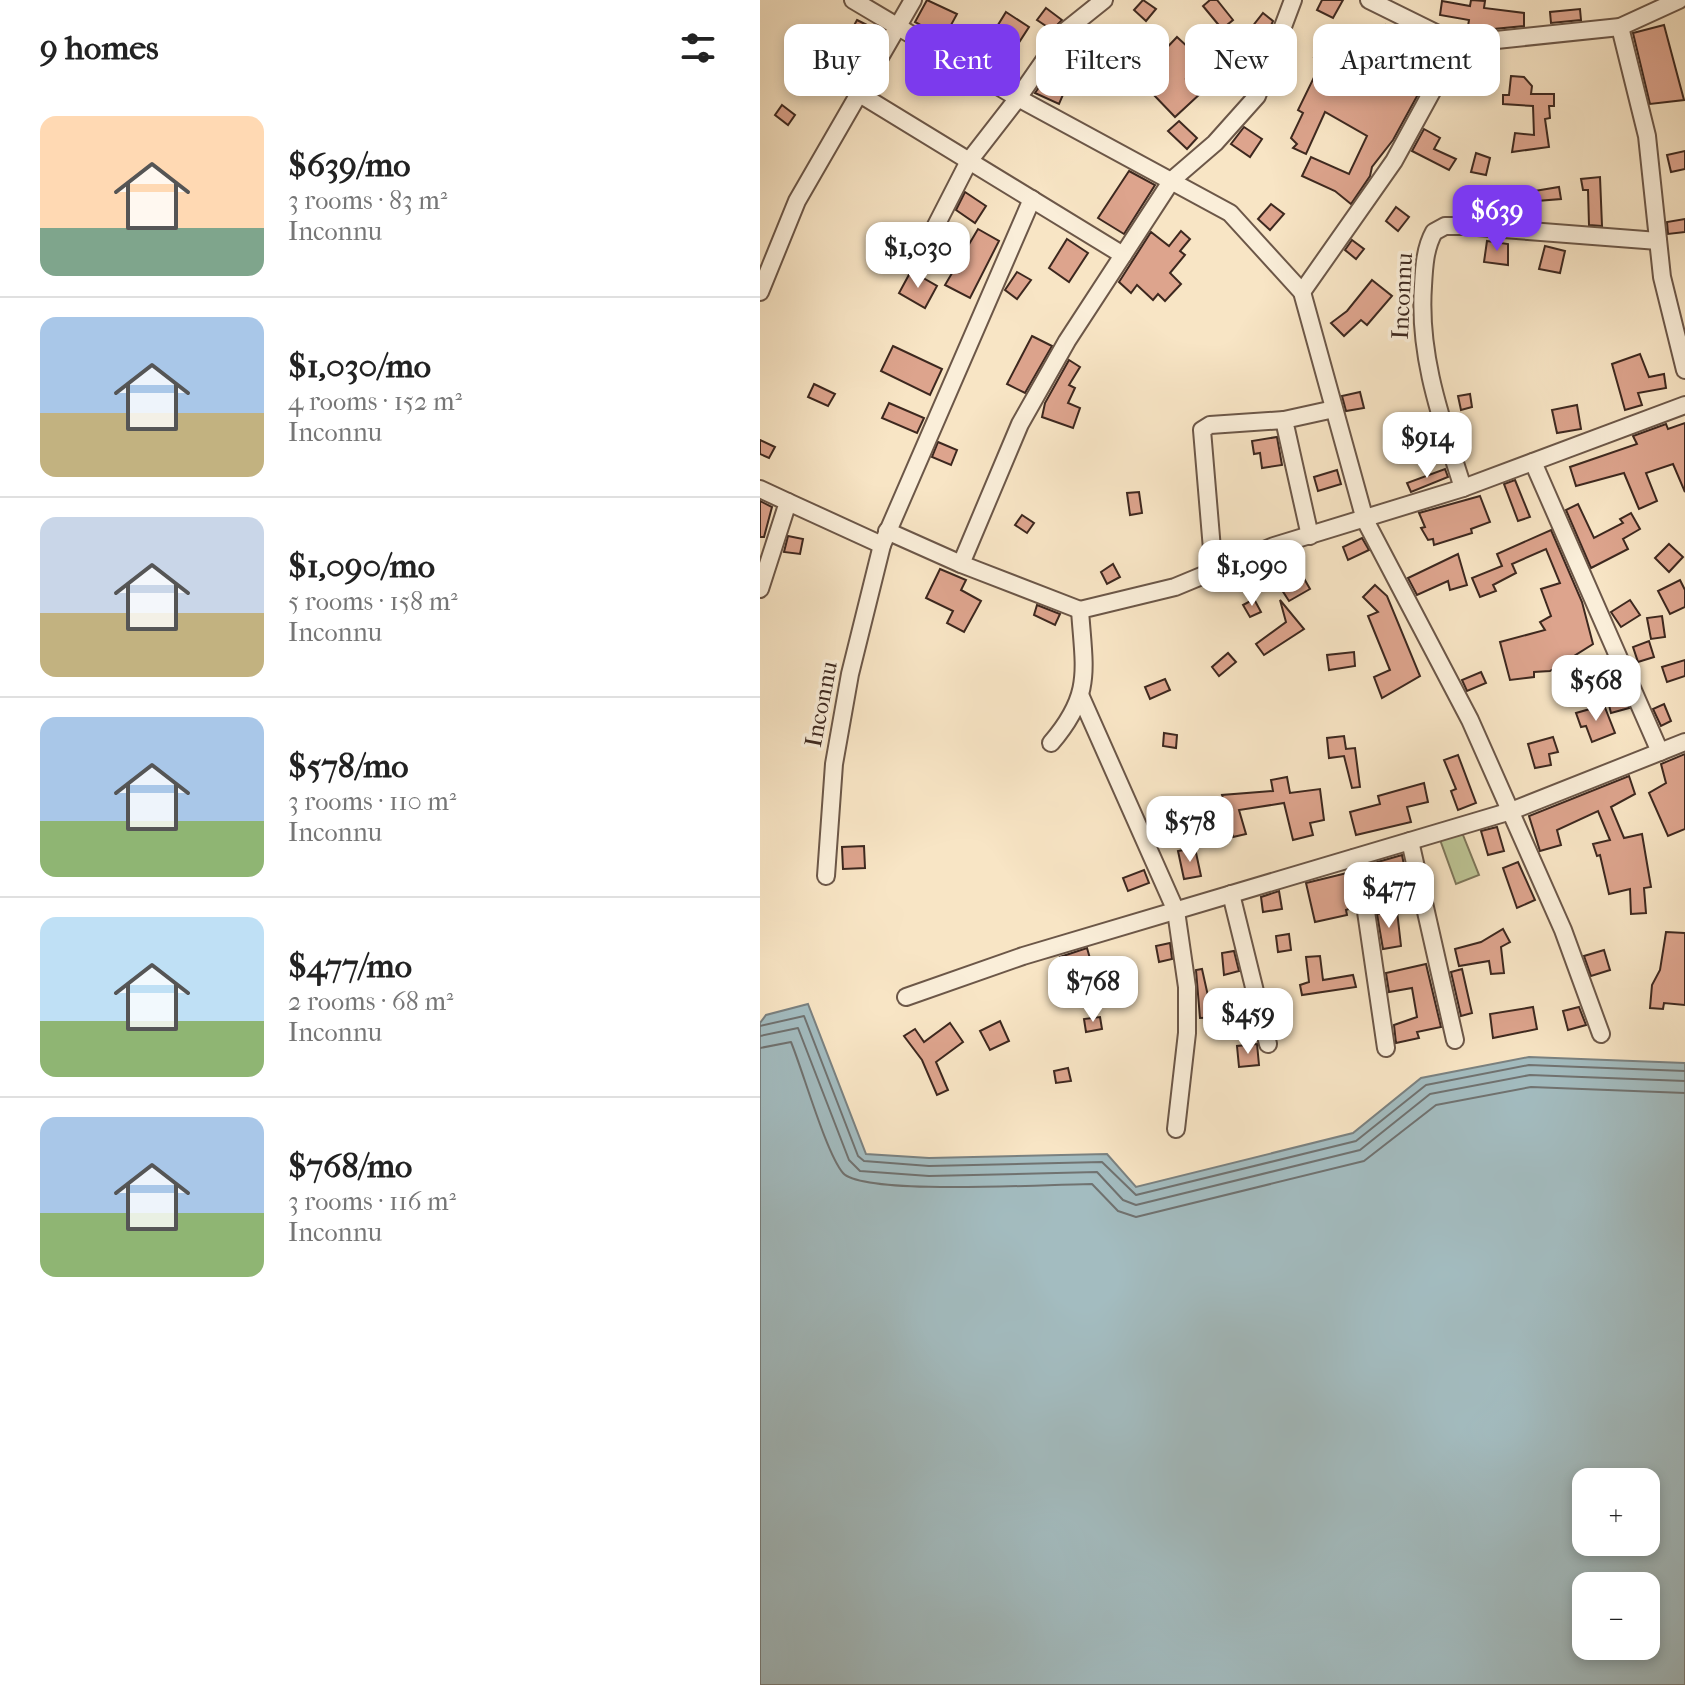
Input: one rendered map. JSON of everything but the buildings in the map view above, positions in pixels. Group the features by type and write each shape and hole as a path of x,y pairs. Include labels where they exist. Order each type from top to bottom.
{"street":[{"path":"853,0 1018,98 1230,213 1302,292 1365,520 1470,720 1563,930 1601,1034"},
{"path":"889,42 913,0"},
{"path":"925,247 969,161 1064,32 1104,0"},
{"path":"961,564 1020,424 1067,341 1172,180 1215,143 1257,96 1293,0"},
{"path":"1369,0 1418,24"},
{"path":"1500,40 1620,27 1679,0"},
{"path":"1620,27 1647,136 1662,277 1685,370"},
{"path":"760,292 797,201 856,96"},
{"path":"863,96 1123,255"},
{"path":"1302,292 1394,161 1430,96"},
{"name":"Inconnu","path":"826,876 834,764 850,674 884,538 1032,199"},
{"name":"Inconnu","path":"1463,488 1423,353 1420,318 1424,267 1434,232 1445,226 1464,226 1658,241"},
{"path":"760,489 1080,610 1175,587 1274,546 1463,488 1685,405"},
{"path":"1214,573 1202,430 1210,425 1284,420 1334,409"},
{"path":"1284,420 1310,536"},
{"path":"1533,462 1660,752"},
{"path":"760,589 788,502"},
{"path":"1051,743 1072,719 1081,697 1085,677 1080,610"},
{"path":"1081,697 1176,911 1187,1003 1176,1129"},
{"path":"906,997 1023,956 1511,811 1685,742"},
{"path":"1410,841 1455,1040"},
{"path":"1354,858 1363,891 1386,1048"},
{"path":"1231,894 1268,1044"}],"green space":[{"path":"1461,830 1479,875 1456,884 1439,837"}],"water":[{"path":"808,1004 866,1154 929,1158 1107,1154 1136,1187 1353,1133 1421,1078 1529,1057 1685,1063 1685,1685 760,1685 760,1023 766,1015"}]}
